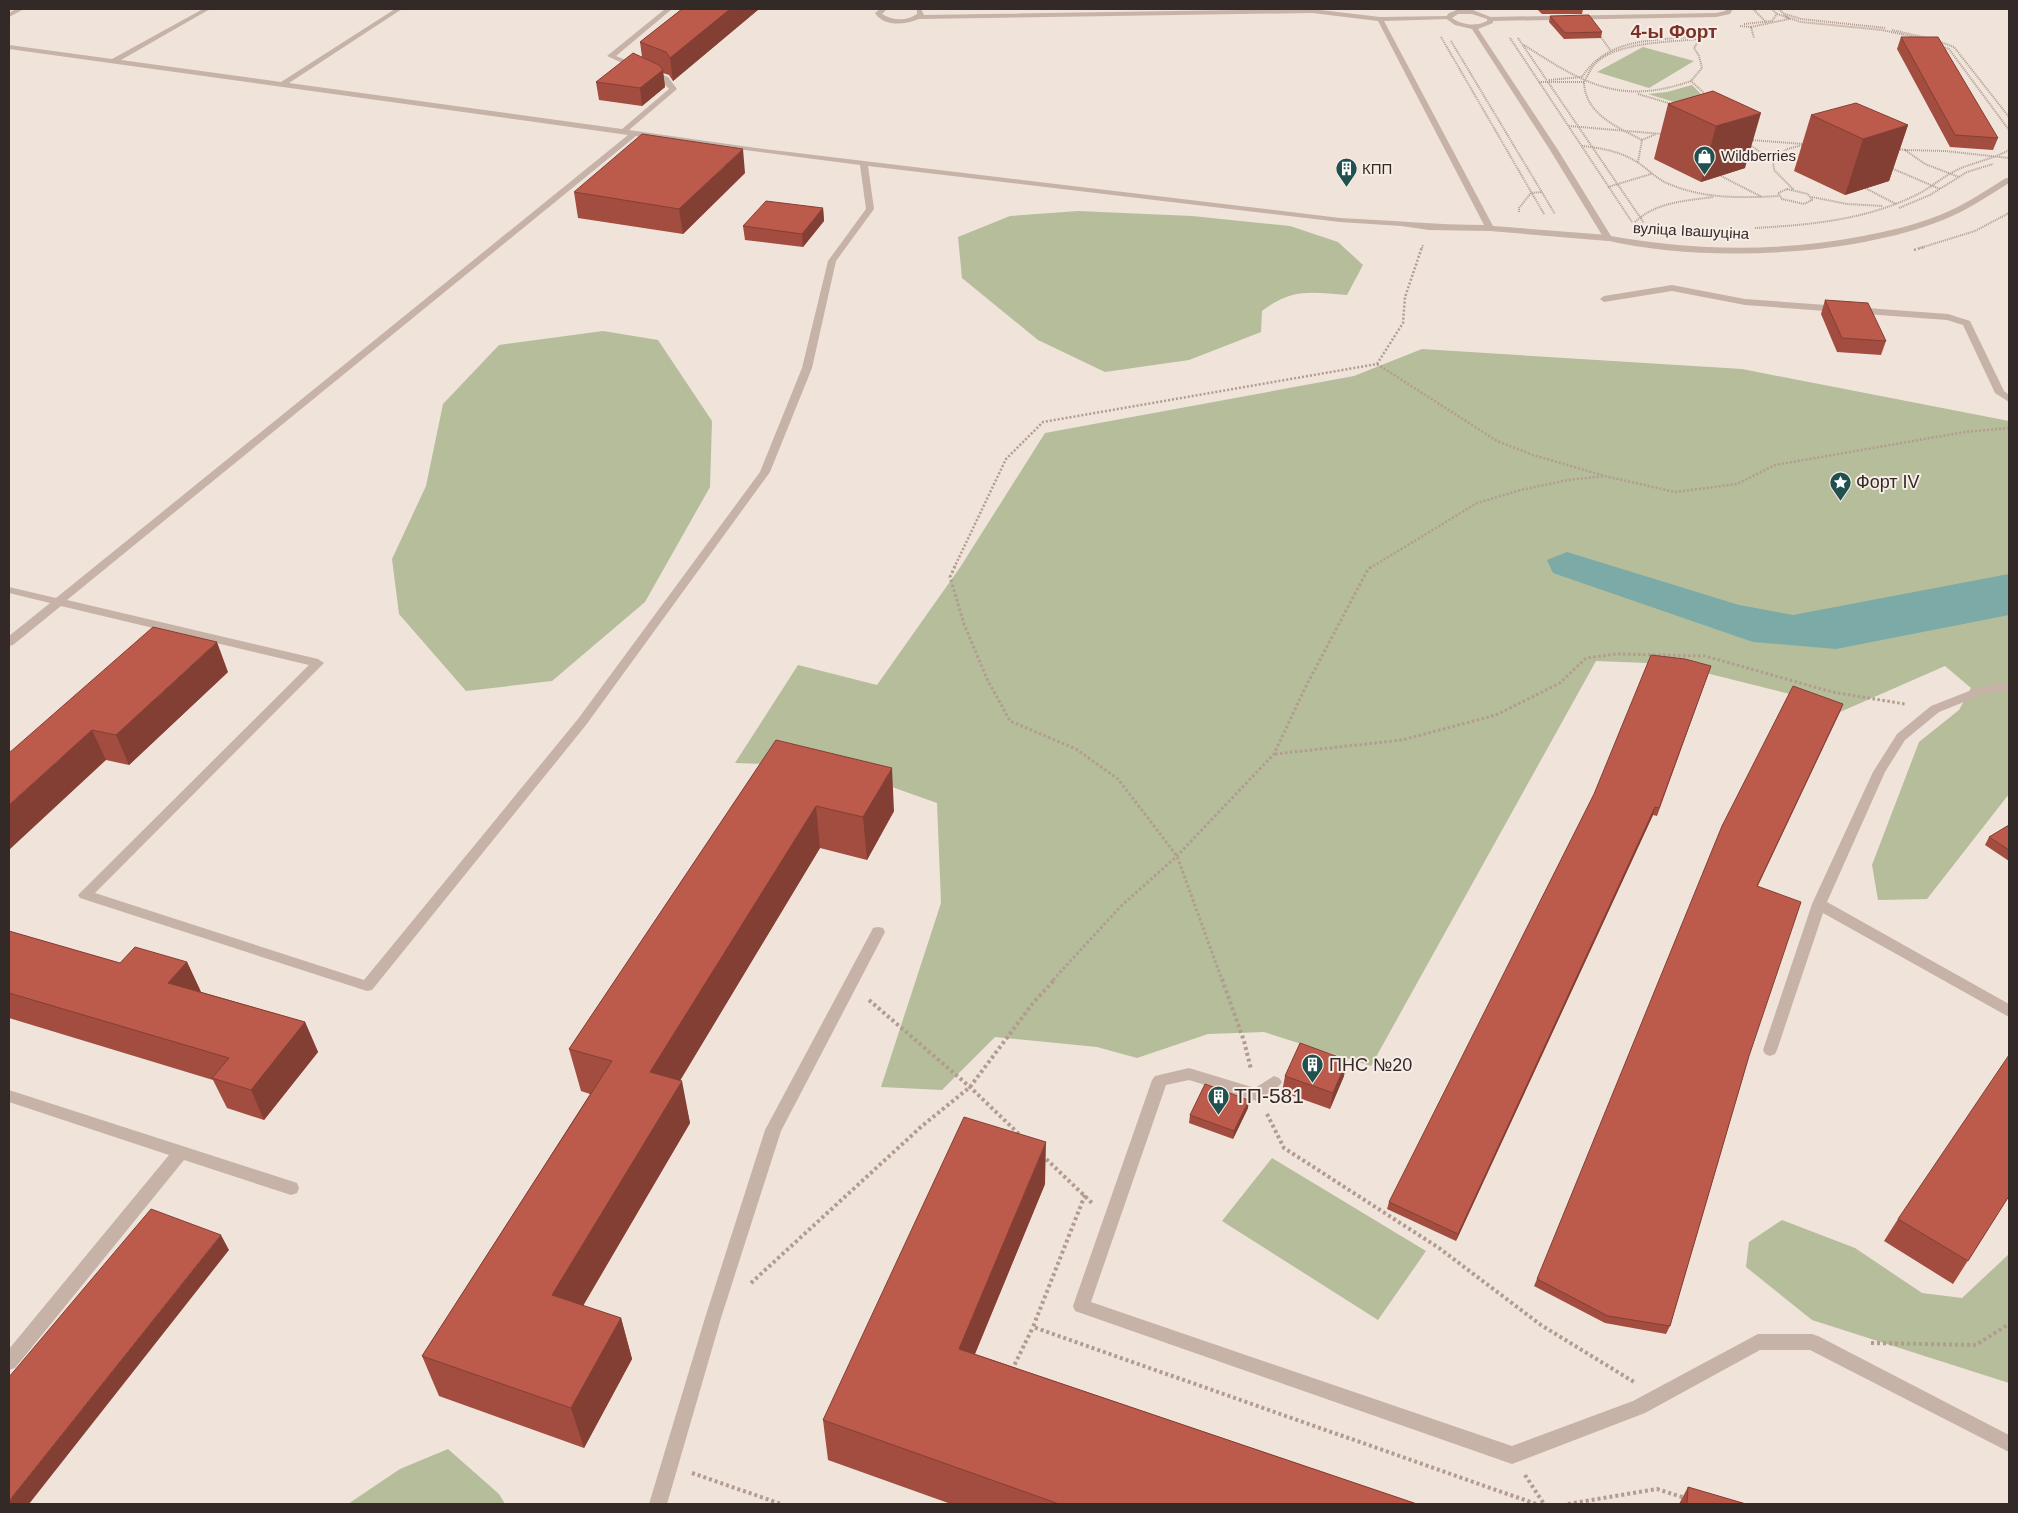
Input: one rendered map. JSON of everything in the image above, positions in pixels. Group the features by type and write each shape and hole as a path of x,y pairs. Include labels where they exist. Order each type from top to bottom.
{"street":[{"path":"9,15 21,9"},
{"path":"114,61 206,9"},
{"path":"282,84 399,9"},
{"path":"624,131 673,89 665,80 611,56 669,9"},
{"path":"884,9 878,15 886,20 908,20 918,11 1312,11 1380,19 1448,18 1458,24 1474,27 1488,24 1491,22 1490,19"},
{"path":"1686,9 1695,16"},
{"path":"1448,18 1451,14 1464,10 1481,13 1490,19 1695,16 1728,13 1730,9"},
{"path":"1380,19 1490,228"},
{"name":"вуліца Івашуціна","path":"1474,27 1554,150 1608,238 1656,246 1731,250 1794,248 1860,239 1908,229 1949,215 2009,180"},
{"path":"9,47 864,163 1340,220 1401,223 1429,227 1490,228 1608,238"},
{"path":"9,642 634,133"},
{"path":"9,590 318,663 85,895 367,986 582,722 765,472 807,368 832,261 870,209 864,163"},
{"path":"1604,299 1672,288 1745,302 1948,317 1967,323 2000,394 2009,399"},
{"path":"1770,1050 1819,904 1879,772 1901,737 1935,709 1981,691 2009,686"},
{"path":"1819,904 2009,1011"},
{"path":"658,1504 773,1130 878,932"},
{"path":"1274,1082 1257,1095 1189,1074 1160,1080 1081,1306 1512,1455 1639,1407 1758,1342 1812,1342 2009,1444"},
{"path":"9,1096 291,1188"},
{"path":"9,1362 181,1152"}],"path":[{"path":"1753,9 1767,23"},
{"path":"1772,9 1777,14 1788,19 1801,22 1882,30 1922,38 1949,49 2009,130"},
{"path":"1779,9 1788,19"},
{"path":"1777,14 1772,21 1767,23 1752,27 1734,27 1767,23 1788,19"},
{"path":"1785,14 1802,19 1881,27 1929,38"},
{"path":"1437,18 1560,221"},
{"path":"1507,18 1514,29 1514,33 1549,81 1645,225 1633,224"},
{"path":"1428,19 1440,34 1545,216"},
{"path":"1752,27 1754,38"},
{"path":"1539,82 1578,78 1582,76 1586,67 1595,58 1610,50 1639,42 1694,36 1707,31"},
{"path":"1584,82 1507,33 1633,224"},
{"path":"1656,134 1642,140 1621,130 1590,106 1583,91 1584,82 1598,61 1613,53 1642,46 1699,39 1709,34"},
{"path":"1599,35 1613,53"},
{"path":"1694,36 1699,39"},
{"path":"1634,93 1660,91 1691,81 1702,68 1699,56 1694,48 1699,39"},
{"path":"1937,41 1954,47 2009,117"},
{"path":"1549,81 1584,82 1665,100 1683,108"},
{"path":"1691,81 1703,92 1707,105"},
{"path":"1568,126 1656,134 1664,133"},
{"path":"1638,162 1642,140"},
{"path":"1750,140 1809,144 1787,149 1773,160"},
{"path":"1748,144 1773,160"},
{"path":"1581,146 1593,146 1618,153 1638,162 1651,174 1668,184 1716,196"},
{"path":"1895,149 1945,151 2009,158"},
{"path":"1904,150 1925,164 1959,177"},
{"path":"1749,228 1777,227 1836,219 1886,207 1959,170 1999,156 2009,150"},
{"path":"1894,210 1940,189 1968,172 2009,158"},
{"path":"1773,160 1774,170 1794,190"},
{"path":"1889,167 1940,189"},
{"path":"1608,187 1651,174"},
{"path":"1721,176 1762,197"},
{"path":"1864,188 1901,207"},
{"path":"1778,196 1781,191 1794,190 1802,191 1812,197 1847,204 1901,207"},
{"path":"1519,212 1519,208 1532,193 1542,192"},
{"path":"1633,224 1640,217 1668,205 1716,196 1778,196 1788,202 1804,204 1810,202 1812,197"},
{"path":"1753,232 1788,230 1872,216"},
{"path":"1377,364 1403,323 1405,297 1429,227"},
{"path":"1658,1397 1541,1324 1439,1248 1284,1148 1257,1095 1244,1042 1177,856 1118,779 1076,749 1010,721 987,679 964,624 950,577 1006,459 1043,422 1377,364 1497,441 1532,455 1605,476 1675,492 1737,484 1775,465 1965,432 2009,428"},
{"path":"749,1285 922,1126 970,1087 1033,1003 1121,906 1177,856 1274,754 1368,569 1478,503 1521,490 1568,480 1605,476"},
{"path":"1274,754 1402,740 1496,715 1560,684 1586,658 1616,654 1705,656 1832,692 1935,709"},
{"path":"850,984 970,1087 1027,1141"},
{"path":"1034,1148 1111,1220"},
{"path":"1860,1343 1976,1345 2009,1324"},
{"path":"1008,1377 1033,1327"},
{"path":"1512,1455 1544,1504"},
{"path":"669,1464 781,1504"},
{"path":"1568,1504 1657,1489 1693,1501"}],"green space":[{"path":"1643,47 1694,61 1649,88 1597,72"},
{"path":"1692,85 1700,93 1701,104 1687,106 1648,94 1667,92"},
{"path":"1078,211 1192,216 1290,226 1338,242 1363,265 1347,295 1302,293 1283,298 1262,311 1261,332 1189,360 1105,372 1038,340 962,278 958,237 1010,216"},
{"path":"603,331 658,340 712,421 710,487 645,602 552,681 466,691 399,614 392,559 426,486 443,404 499,345"},
{"path":"1422,349 1742,369 2009,421 2009,794 1927,899 1878,900 1872,865 1919,742 1959,710 1971,688 1945,666 1840,712 1790,694 1682,667 1648,663 1596,661 1371,1066 1264,1032 1208,1034 1137,1058 1097,1047 995,1037 942,1090 881,1087 941,903 937,803 833,766 735,763 798,665 877,685 961,566 1045,433 1354,376"},
{"path":"1272,1158 1426,1251 1378,1320 1222,1221"},
{"path":"1782,1220 1855,1248 1922,1293 1962,1298 2009,1254 2009,1383 1812,1320 1746,1267 1749,1242"},
{"path":"448,1449 499,1494 505,1504 348,1504 400,1469"}],"water":[{"path":"1567,552 1739,605 1793,615 2009,574 2009,615 1836,649 1753,642 1553,573 1547,560"}],"building":[{"path":"682,9 730,9 670,58 666,52 640,42"},
{"path":"1589,15 1602,32 1565,33 1550,16"},
{"path":"1901,37 1938,37 1998,138 1955,135"},
{"path":"633,53 659,65 663,70 640,88 596,82"},
{"path":"1713,91 1761,113 1716,126 1668,104"},
{"path":"1856,103 1908,125 1863,139 1811,115"},
{"path":"642,134 743,149 679,209 574,192"},
{"path":"766,201 823,208 802,234 743,226"},
{"path":"1825,300 1868,303 1886,341 1842,338"},
{"path":"153,627 217,642 116,735 92,730 9,805 9,753"},
{"path":"1651,655 1685,659 1711,666 1659,808 1655,807 1458,1234 1389,1202 1594,794"},
{"path":"1793,686 1843,704 1757,886 1801,902 1749,1056 1670,1326 1608,1316 1537,1279 1722,826"},
{"path":"776,740 892,768 863,817 816,806 650,1072 682,1081 552,1295 621,1318 571,1408 422,1356 612,1061 569,1049"},
{"path":"2009,825 2009,850 1989,837"},
{"path":"9,931 120,963 135,947 187,962 168,983 305,1022 251,1090 212,1078 229,1058 9,993"},
{"path":"1300,1043 1347,1060 1333,1093 1285,1076"},
{"path":"2009,1055 2009,1196 1968,1261 1898,1219"},
{"name":"ТП-581","path":"1205,1084 1249,1100 1234,1131 1190,1115"},
{"path":"964,1117 1046,1142 959,1349 1417,1504 1059,1504 823,1420"},
{"path":"151,1209 221,1235 9,1501 9,1377"},
{"path":"1688,1487 1746,1504 1687,1504"}],"place":[{"name":"Wildberries","path":"1705,175"},
{"name":"КПП","path":"1346,188"},
{"name":"Форт IV","path":"1840,501"},
{"name":"ПНС №20","path":"1313,1084"},
{"name":"ТП-581","path":"1218,1115"}],"district":[{"name":"4-ы Форт","path":"1674,31"}]}
